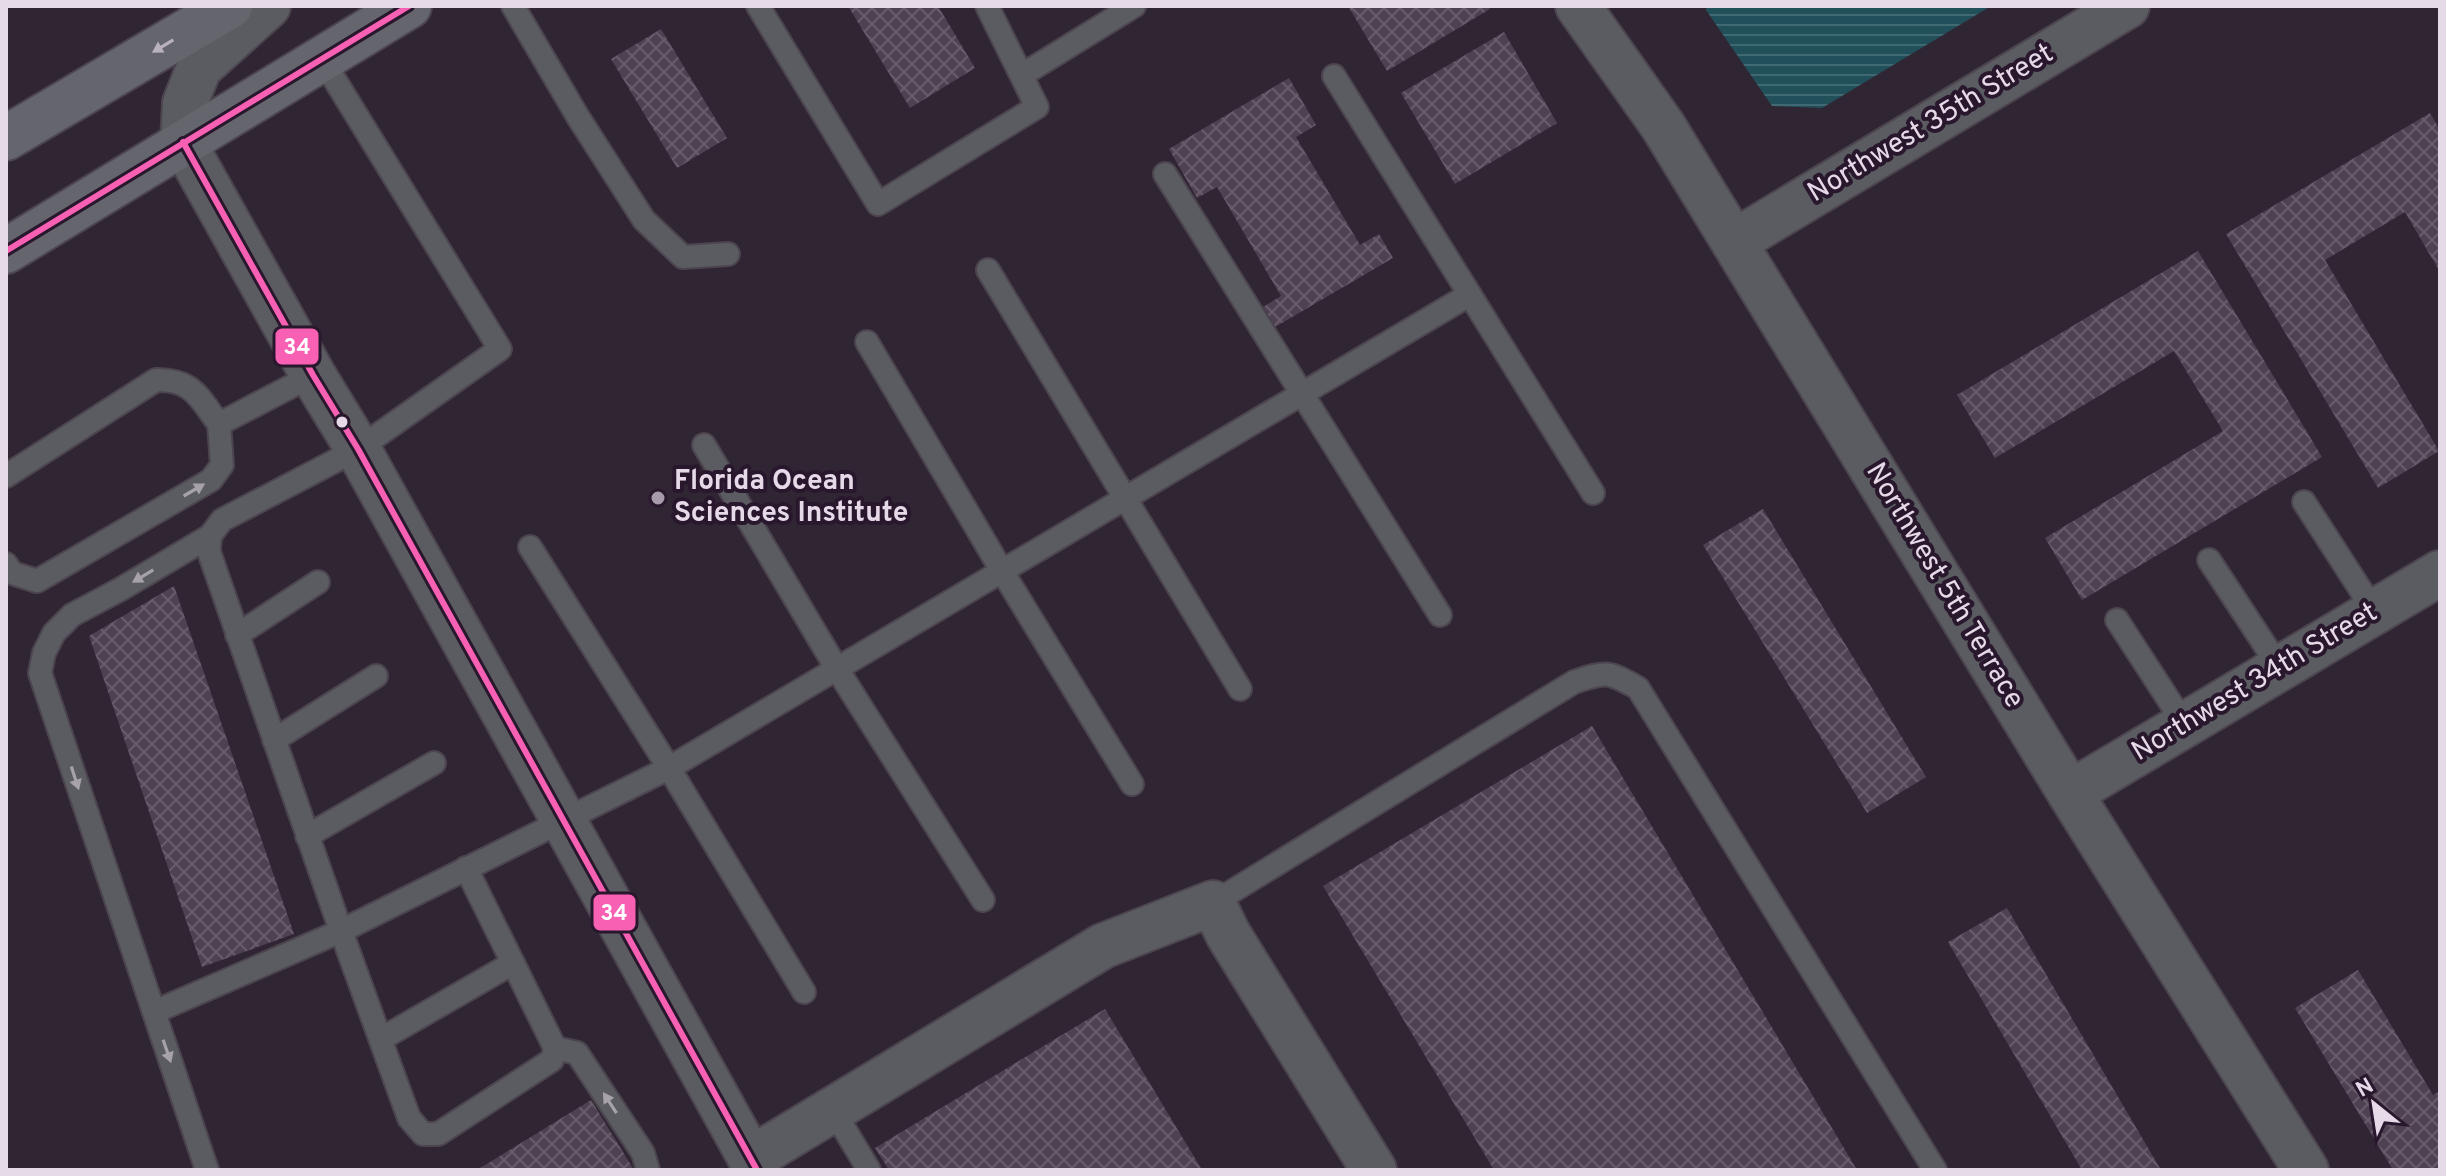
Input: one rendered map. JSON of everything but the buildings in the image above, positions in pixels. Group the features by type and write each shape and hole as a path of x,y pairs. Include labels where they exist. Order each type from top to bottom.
{"main road":[{"path":"6,138 230,6"},
{"path":"6,251 409,6"}],"street":[{"path":"268,6 199,68 185,103 183,142 313,375 358,449 754,1165 833,1110 1103,946 1213,903 1228,934 1374,1170"},
{"name":"Northwest 5th Terrace","path":"1578,6 1663,126 2301,1168"},
{"name":"Northwest 35th Street","path":"1734,242 2127,6"},
{"name":"Northwest 34th Street","path":"2070,793 2440,573"}],"lane":[{"path":"513,6 578,117 644,220 683,257 728,254"},
{"path":"758,6 878,204 1037,107 987,6"},
{"path":"1022,75 1134,6"},
{"path":"207,1170 40,673 44,653 54,633 72,615 210,536 222,520 358,449 500,349 322,59"},
{"path":"1334,76 1593,493"},
{"path":"1165,174 1440,615"},
{"path":"988,270 1240,689"},
{"path":"154,1012 341,931 669,768 1469,295"},
{"path":"867,342 1132,784"},
{"path":"219,424 313,375"},
{"path":"6,476 156,380 173,379 192,387 219,424 222,465 211,480 37,581 12,573 6,564"},
{"path":"704,445 837,669 983,900"},
{"path":"2304,502 2375,612"},
{"path":"210,536 209,552 307,836 409,1118 423,1134 438,1134 514,1085 552,1060 555,1048 466,868"},
{"path":"530,547 669,768 804,992"},
{"path":"2209,560 2280,668"},
{"path":"237,635 318,582"},
{"path":"2117,620 2185,725"},
{"path":"1213,903 1574,682 1602,672 1622,678 1638,688 1935,1170"},
{"path":"274,740 376,676"},
{"path":"307,836 434,763"},
{"path":"381,1039 513,963"},
{"path":"555,1048 577,1053 643,1153 648,1170"},
{"path":"833,1110 869,1170"}],"water":[{"path":"1706,6 1991,6 1822,108 1772,106"}],"transit line":[{"name":"34","path":"6,251 409,6"},
{"name":"34","path":"183,142 313,375 358,449 757,1170"}],"place":[{"name":"Florida Ocean Sciences Institute","path":"658,498"}]}
